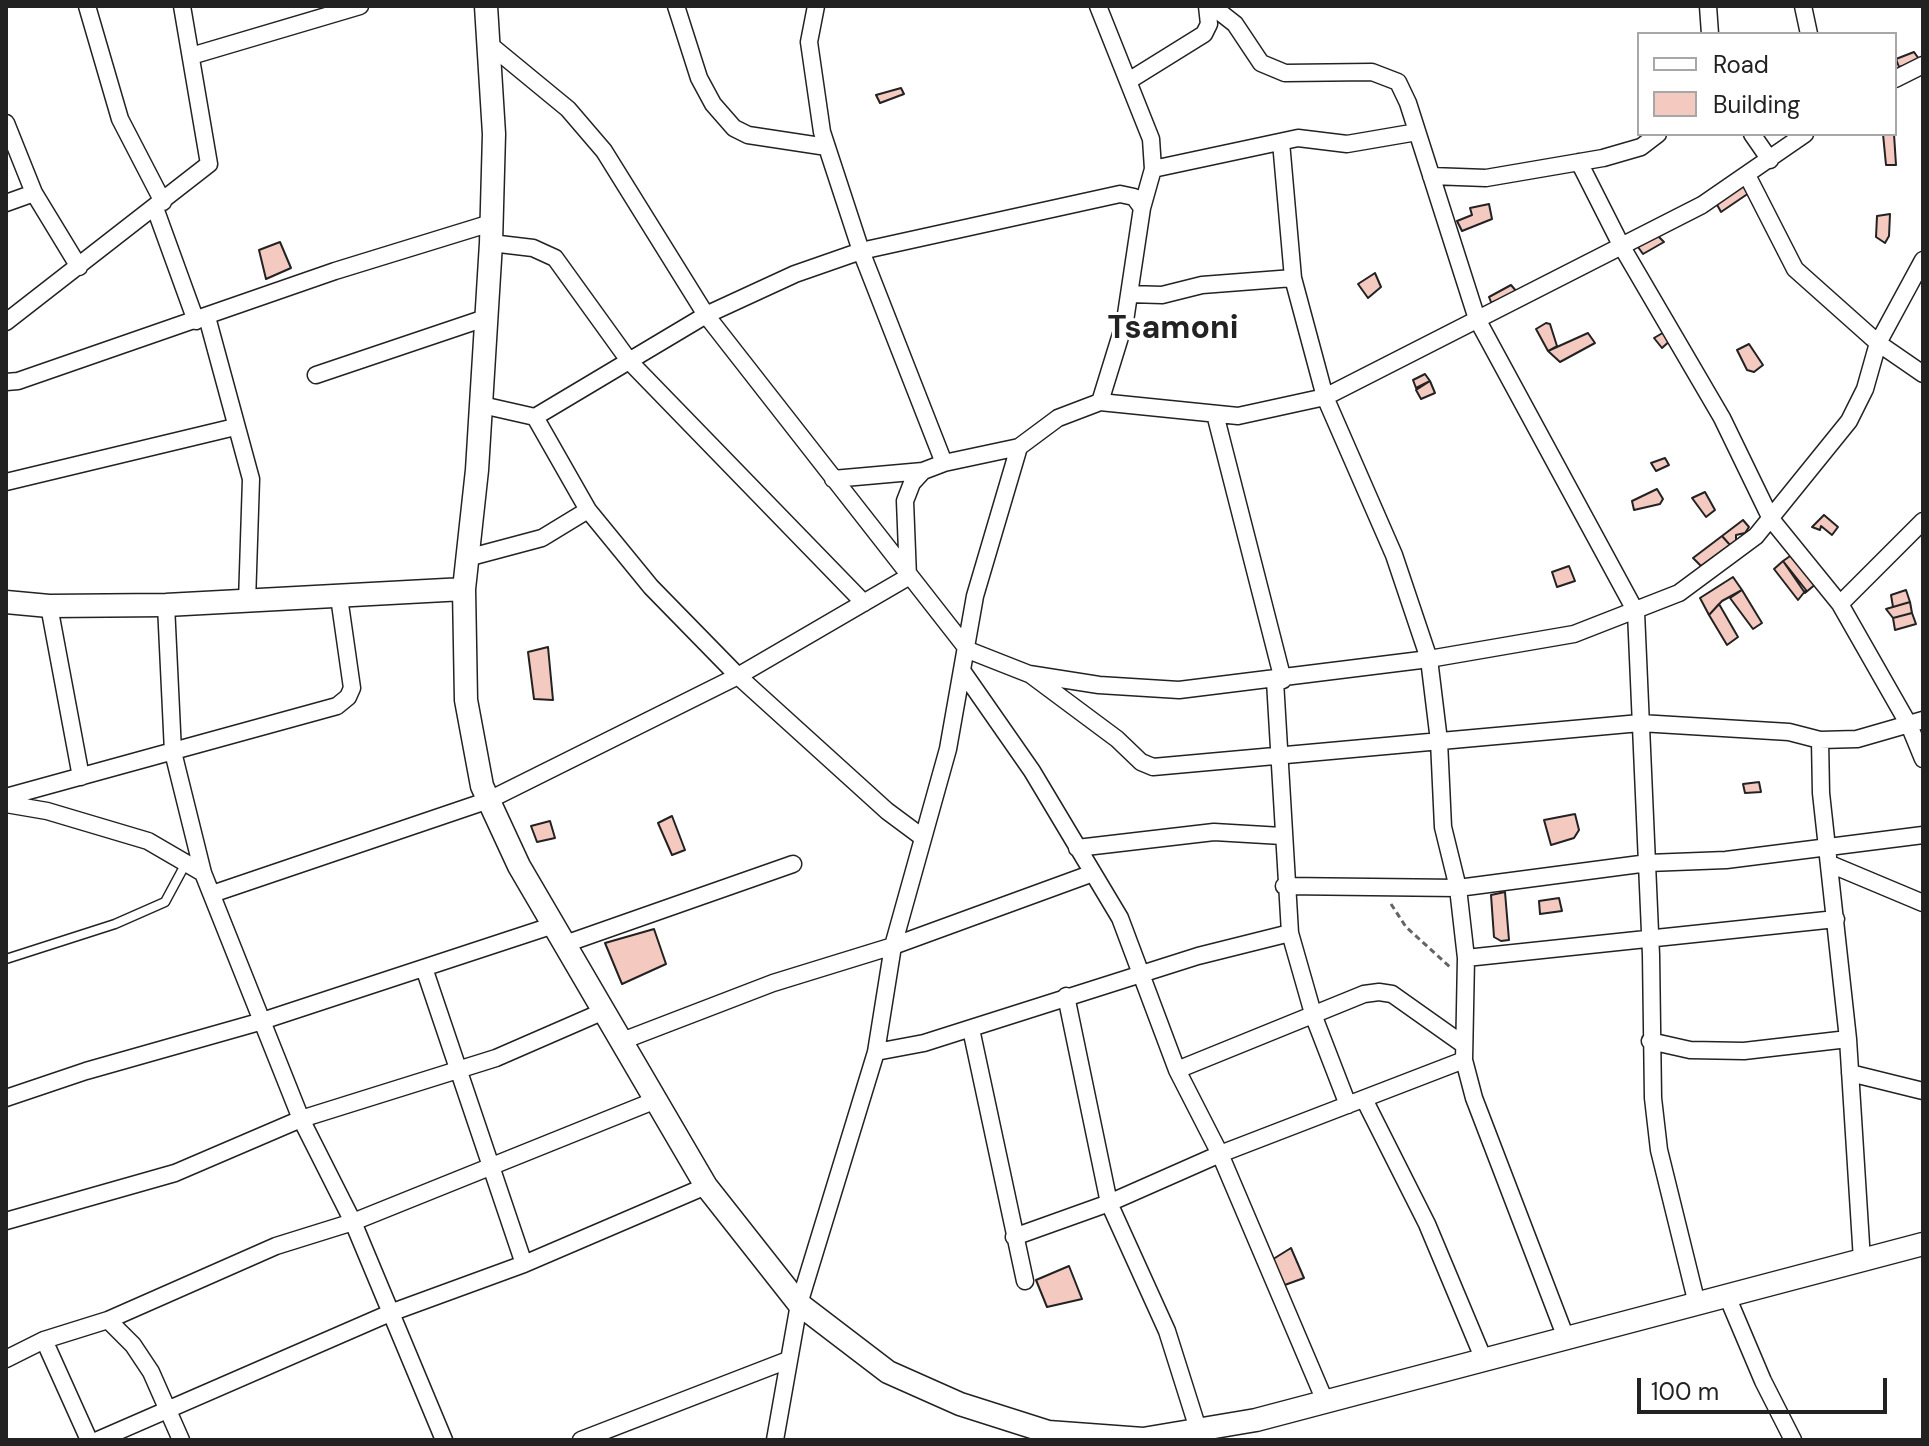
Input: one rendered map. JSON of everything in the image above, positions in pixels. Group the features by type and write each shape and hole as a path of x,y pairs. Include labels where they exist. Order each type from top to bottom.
{"main road":[{"path":"486,6 494,134 488,317 464,589 466,700 482,786 519,866 706,1186 799,1304 888,1372 960,1404 1048,1432 1142,1440 1256,1420 1923,1244"},
{"path":"6,602 49,606 166,605 464,589"}],"street":[{"path":"87,6 120,119 159,205 202,319 235,427 252,492 247,602"},
{"path":"6,322 209,164 182,6"},
{"path":"191,56 323,12 360,6"},
{"path":"676,6 699,78 713,104 734,128 748,135 827,147"},
{"path":"816,6 809,42 817,108 827,147 861,251 944,463"},
{"path":"1098,6 1151,139 1153,169 1142,208 1125,321 1100,402"},
{"path":"1130,80 1204,34 1209,24 1209,6"},
{"path":"1209,6 1235,24 1261,63 1285,73 1372,72 1398,82 1477,319 1636,612 1651,939 1650,1041 1659,1150 1697,1304"},
{"path":"1708,6 1710,32"},
{"path":"1803,6 1806,32"},
{"path":"489,44 568,109 604,151 706,315 968,650 1029,674 1099,685 1179,690 1429,659 1574,634 1679,593 1756,536 1849,421 1865,389 1878,343 1923,260"},
{"path":"1897,78 1923,65"},
{"path":"6,123 34,193 79,267"},
{"path":"1153,169 1298,138 1347,144 1417,132"},
{"path":"1431,176 1486,178 1579,162 1641,147 1655,136"},
{"path":"1753,136 1770,160"},
{"path":"833,479 923,471 944,463 1019,447 1058,418 1100,402 1238,416 1325,397 1622,247 1748,177 1802,136"},
{"path":"1281,142 1293,278 1325,397 1394,555 1429,659 1439,741 1443,827 1458,888 1466,958 1463,979 1464,1052 1474,1098 1566,1338"},
{"path":"1579,162 1622,247 1722,418 1771,519 1840,604 1916,723 1923,759"},
{"path":"1748,177 1795,269 1878,343 1923,374"},
{"path":"6,203 34,193"},
{"path":"482,405 535,417 706,315 795,274 861,251 1120,194 1134,197 1142,208"},
{"path":"6,382 18,381 202,319 491,233 555,258 630,362 864,603"},
{"path":"1129,294 1162,295 1202,285 1293,278"},
{"path":"316,375 488,317"},
{"path":"1215,414 1279,680 1284,886 1290,933 1314,1017 1356,1102 1427,1224 1484,1360"},
{"path":"535,417 588,510 651,587 738,676 887,811 922,837"},
{"path":"6,482 235,427"},
{"path":"775,1440 799,1304 876,1052 893,946 948,749 968,650 975,596 1019,447"},
{"path":"908,577 905,501 912,483 923,471"},
{"path":"467,558 542,538 588,510"},
{"path":"1840,604 1923,521"},
{"path":"212,894 489,800 738,676 908,577"},
{"path":"6,797 337,706 348,697 352,688 339,597"},
{"path":"166,605 173,752 203,873 259,1022 301,1119 353,1222 444,1440"},
{"path":"49,606 81,777"},
{"path":"963,672 1032,771 1120,918 1177,1070 1220,1154 1325,1401"},
{"path":"1029,674 1117,739 1147,766 1279,757 1640,723 1789,732 1820,740 1857,739 1916,723"},
{"path":"1820,740 1821,793 1848,1039 1862,1260"},
{"path":"6,804 47,811 148,841 203,873"},
{"path":"1077,848 1214,832 1282,836"},
{"path":"1284,886 1380,890 1458,888 1648,863 1726,860 1923,835"},
{"path":"6,1098 86,1071 259,1022 424,968 559,935 793,864"},
{"path":"1830,864 1923,903"},
{"path":"622,1041 773,983 893,946 1093,873"},
{"path":"1466,958 1836,919"},
{"path":"876,1052 971,1029 1066,996 1290,933"},
{"path":"424,968 524,1264"},
{"path":"1177,1070 1314,1017 1364,994 1379,992 1392,994 1464,1052"},
{"path":"1066,996 1109,1203 1167,1331 1198,1429"},
{"path":"6,1221 175,1173 301,1119 345,1109 496,1058 604,1011"},
{"path":"971,1029 1025,1281"},
{"path":"1650,1041 1690,1050 1744,1051 1848,1039"},
{"path":"1014,1237 1109,1203 1220,1154 1356,1102 1464,1052"},
{"path":"1850,1073 1923,1091"},
{"path":"6,1359 44,1340 108,1320 276,1246 353,1222 656,1100"},
{"path":"98,1440 390,1313 524,1264 706,1186"},
{"path":"1727,1296 1763,1381 1793,1440"},
{"path":"108,1320 133,1345 181,1440"},
{"path":"44,1340 89,1440"},
{"path":"581,1440 788,1360"}],"lane":[{"path":"6,959 115,924 165,902 186,863"}],"path":[{"path":"1380,890 1406,927 1463,979"}],"building":[{"path":"1914,52 1919,59 1899,67 1897,59"},
{"path":"901,88 904,94 880,103 876,95"},
{"path":"1883,136 1894,136 1896,165 1886,165"},
{"path":"1745,183 1749,193 1721,212 1715,201"},
{"path":"1489,204 1492,219 1462,231 1457,221 1472,215 1470,208"},
{"path":"1890,214 1889,236 1885,243 1876,237 1877,216"},
{"path":"1656,234 1664,242 1643,254 1638,247"},
{"path":"280,242 291,268 266,279 259,250"},
{"path":"1375,273 1381,287 1368,298 1358,284"},
{"path":"1511,285 1517,292 1493,307 1489,297"},
{"path":"1550,324 1557,346 1548,351 1536,329"},
{"path":"1666,331 1673,338 1662,348 1654,338"},
{"path":"1588,333 1595,343 1560,362 1548,351"},
{"path":"1749,344 1763,365 1754,372 1747,370 1737,350"},
{"path":"1425,374 1430,381 1416,388 1413,380"},
{"path":"1430,381 1435,393 1421,399 1416,390"},
{"path":"1665,458 1669,465 1656,471 1651,463"},
{"path":"1657,489 1663,499 1660,504 1634,510 1632,501"},
{"path":"1705,492 1715,510 1706,517 1692,498"},
{"path":"1824,515 1838,527 1832,535 1821,526 1820,530 1812,527"},
{"path":"1743,520 1749,527 1745,533 1736,535 1736,542 1730,545 1722,536"},
{"path":"1722,536 1730,545 1701,566 1693,558"},
{"path":"1793,554 1817,583 1805,593 1783,561"},
{"path":"1783,561 1806,590 1798,600 1774,569"},
{"path":"1569,566 1575,581 1557,587 1552,572"},
{"path":"1733,577 1742,590 1722,601 1709,615 1700,598"},
{"path":"1742,590 1762,623 1753,629 1730,598"},
{"path":"1906,590 1910,602 1893,607 1891,595"},
{"path":"1910,602 1912,613 1893,618 1886,609"},
{"path":"1719,604 1738,637 1727,645 1709,615"},
{"path":"1912,613 1916,624 1895,630 1893,618"},
{"path":"548,647 553,700 534,699 528,652"},
{"path":"1759,782 1761,792 1745,793 1743,784"},
{"path":"1575,814 1579,830 1574,838 1551,845 1544,820"},
{"path":"672,816 685,850 672,855 658,823"},
{"path":"550,821 555,838 537,842 531,826"},
{"path":"1505,892 1509,940 1501,941 1494,937 1491,895"},
{"path":"1559,898 1562,911 1540,914 1539,901"},
{"path":"654,929 666,964 622,984 605,943"},
{"path":"1291,1248 1304,1278 1282,1286 1270,1261"},
{"path":"1069,1266 1082,1299 1047,1307 1036,1280"}],"district":[{"name":"Tsamoni","path":"1173,330"}]}
